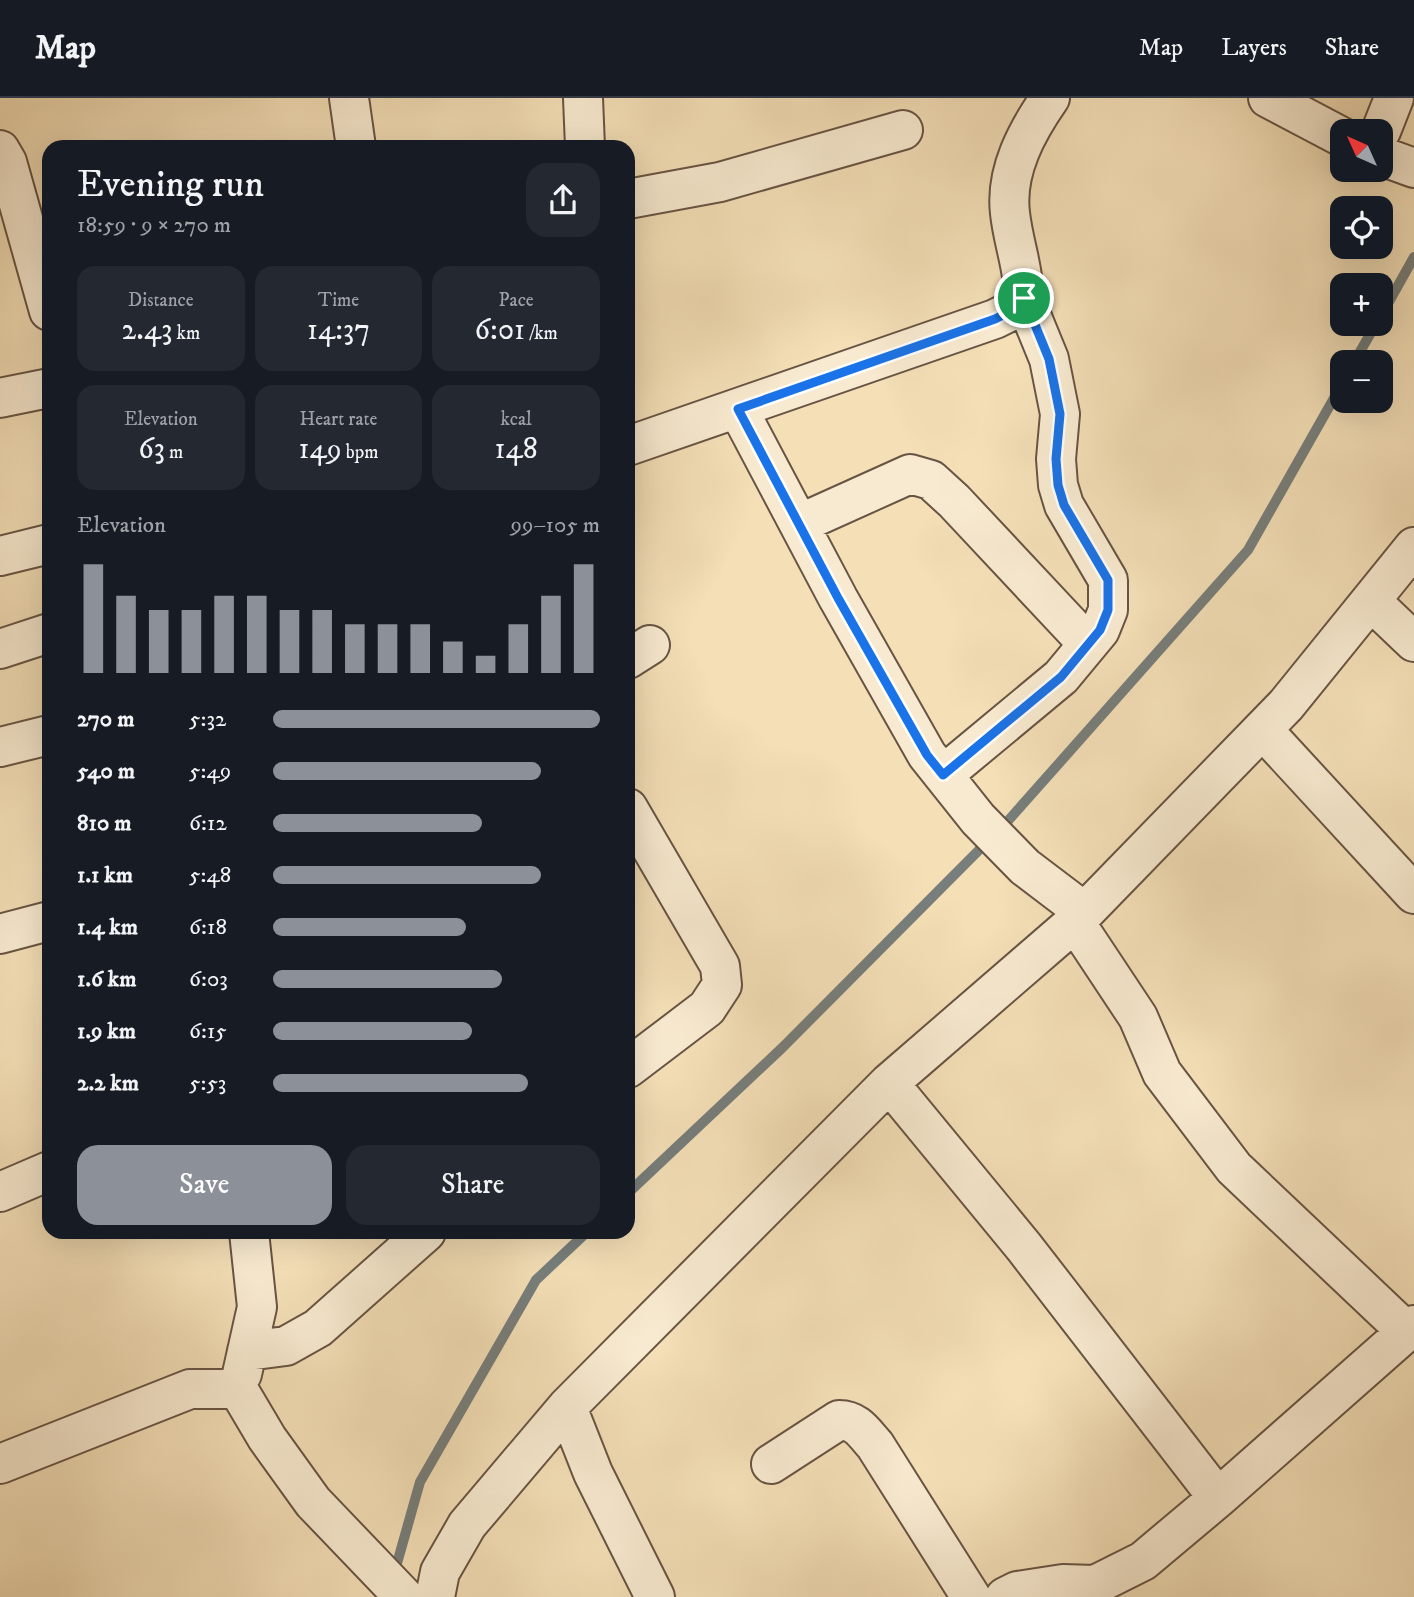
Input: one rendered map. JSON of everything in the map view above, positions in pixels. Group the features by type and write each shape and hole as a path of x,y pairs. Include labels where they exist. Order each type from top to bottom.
{"street":[{"path":"349,98 355,140"},
{"path":"583,98 586,140"},
{"path":"943,775 1061,677 1100,630 1108,610 1108,580 1064,505 1058,485 1056,459 1060,414 1049,359 1024,298 1024,283 1009,211 1014,165 1032,124 1050,98"},
{"path":"1268,98 1330,131"},
{"path":"1386,119 1394,98"},
{"path":"635,198 720,181 903,130"},
{"path":"0,150 7,162 42,286"},
{"path":"1393,160 1414,168"},
{"path":"635,444 995,319 1015,309 1024,298"},
{"path":"0,398 42,389"},
{"path":"738,409 920,743 943,775 978,820 1079,917 1138,1017 1162,1073 1234,1168 1411,1329 1143,1561 1095,1585 1063,1584 1017,1591 1005,1597"},
{"path":"799,524 910,474 931,480 1088,644"},
{"path":"0,556 42,546"},
{"path":"435,1597 440,1572 467,1525 567,1407 889,1083 1079,917 1263,730 1414,547"},
{"path":"1371,601 1414,642"},
{"path":"0,649 42,635"},
{"path":"1263,730 1414,894"},
{"path":"0,747 42,737"},
{"path":"635,819 720,966 722,985 707,1007 635,1063"},
{"path":"0,934 42,923"},
{"path":"889,1083 1024,1247 1218,1498"},
{"path":"0,1192 42,1174"},
{"path":"250,1239 257,1307 238,1389 267,1438 313,1502 404,1597"},
{"path":"247,1351 286,1346 318,1328 418,1239"},
{"path":"0,1464 190,1389 238,1389"},
{"path":"567,1407 593,1473 655,1597"},
{"path":"771,1464 839,1420 850,1420 859,1426 875,1445 971,1597"}],"waterway":[{"path":"1393,295 1414,257"},
{"path":"1361,350 1369,336"},
{"path":"999,831 1248,550 1330,405"},
{"path":"635,1186 782,1048 988,841"},
{"path":"394,1574 420,1482 536,1280 580,1239"}],"route":[{"path":"1024,298 1049,359 1060,414 1056,459 1058,485 1064,505 1108,580 1108,610 1100,630 1061,677 943,775 927,755 838,598 738,409 995,319 1015,309 1024,298"}]}
